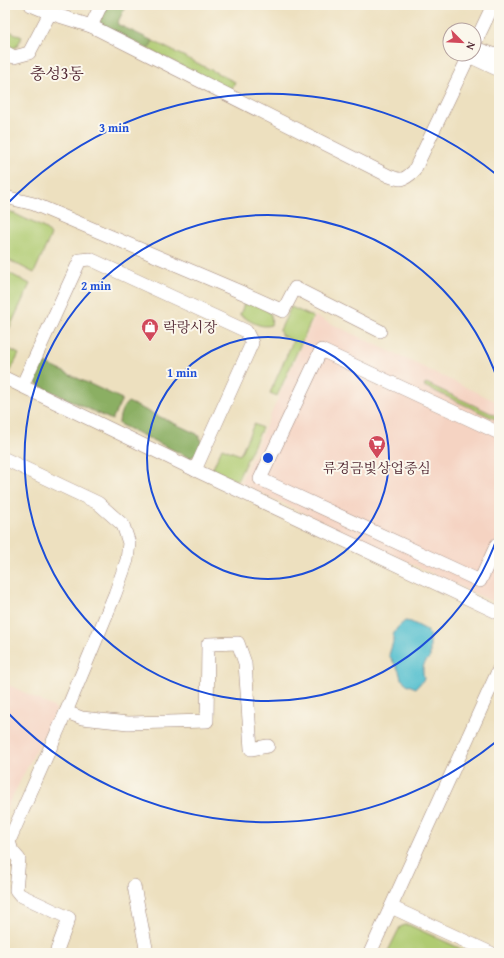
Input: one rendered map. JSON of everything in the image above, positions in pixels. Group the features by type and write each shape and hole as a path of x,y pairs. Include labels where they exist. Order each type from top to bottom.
{"street":[{"path":"31,5 50,13 91,26 398,179 407,178 414,171 467,62"},
{"path":"91,26 101,5"},
{"path":"482,29 493,5"},
{"path":"5,52 14,56 29,53 50,13"},
{"path":"482,53 499,56"},
{"path":"482,58 499,70"},
{"path":"5,198 34,204 283,311 295,288 380,331"},
{"path":"22,386 80,260 90,259 246,331 252,342 195,470"},
{"path":"480,582 260,479 321,350 499,433"},
{"path":"5,378 499,614"},
{"path":"5,459 98,503 123,525 129,543 127,560 115,594 66,712 9,841 12,851 19,859 16,890 20,895 69,918 56,953"},
{"path":"471,600 497,544 499,545"},
{"path":"66,712 82,718 128,723 207,721 208,644 238,643 245,663 251,749 268,746"},
{"path":"370,953 499,669"},
{"path":"134,886 147,953"},
{"path":"391,907 491,953"}],"shaded area":[{"path":"315,316 499,403 499,605 240,483"},
{"path":"5,683 57,709 5,811"}],"green space":[{"path":"107,5 126,5 117,24 153,41 148,49 101,24 100,21"},
{"path":"5,29 22,37 17,46 14,48 5,44"},
{"path":"153,41 235,82 231,90 148,49"},
{"path":"7,210 46,229 51,235 34,273 5,258 5,211"},
{"path":"5,271 30,284 9,329 5,327"},
{"path":"247,299 268,311 271,315 271,325 259,325 240,315"},
{"path":"291,307 313,317 277,396 270,393 293,341 281,335 280,330"},
{"path":"5,347 19,354 10,372 5,370"},
{"path":"41,363 47,364 122,399 112,420 38,385 34,380 34,375 36,368"},
{"path":"426,383 499,417 499,421 424,386"},
{"path":"128,402 197,434 202,441 197,454 190,458 119,424 121,412"},
{"path":"254,424 262,428 237,481 212,470 222,448 240,455"},
{"path":"409,925 470,953 387,953 400,927"}],"water":[{"path":"405,621 411,622 427,630 430,637 430,657 425,662 423,667 424,679 416,688 408,685 401,679 399,671 389,655 393,642 393,635 397,628"}],"place":[{"name":"락랑시장","path":"150,342"},
{"name":"류경금빛상업중심","path":"377,459"}],"district":[{"name":"충성3동","path":"57,73"}]}
